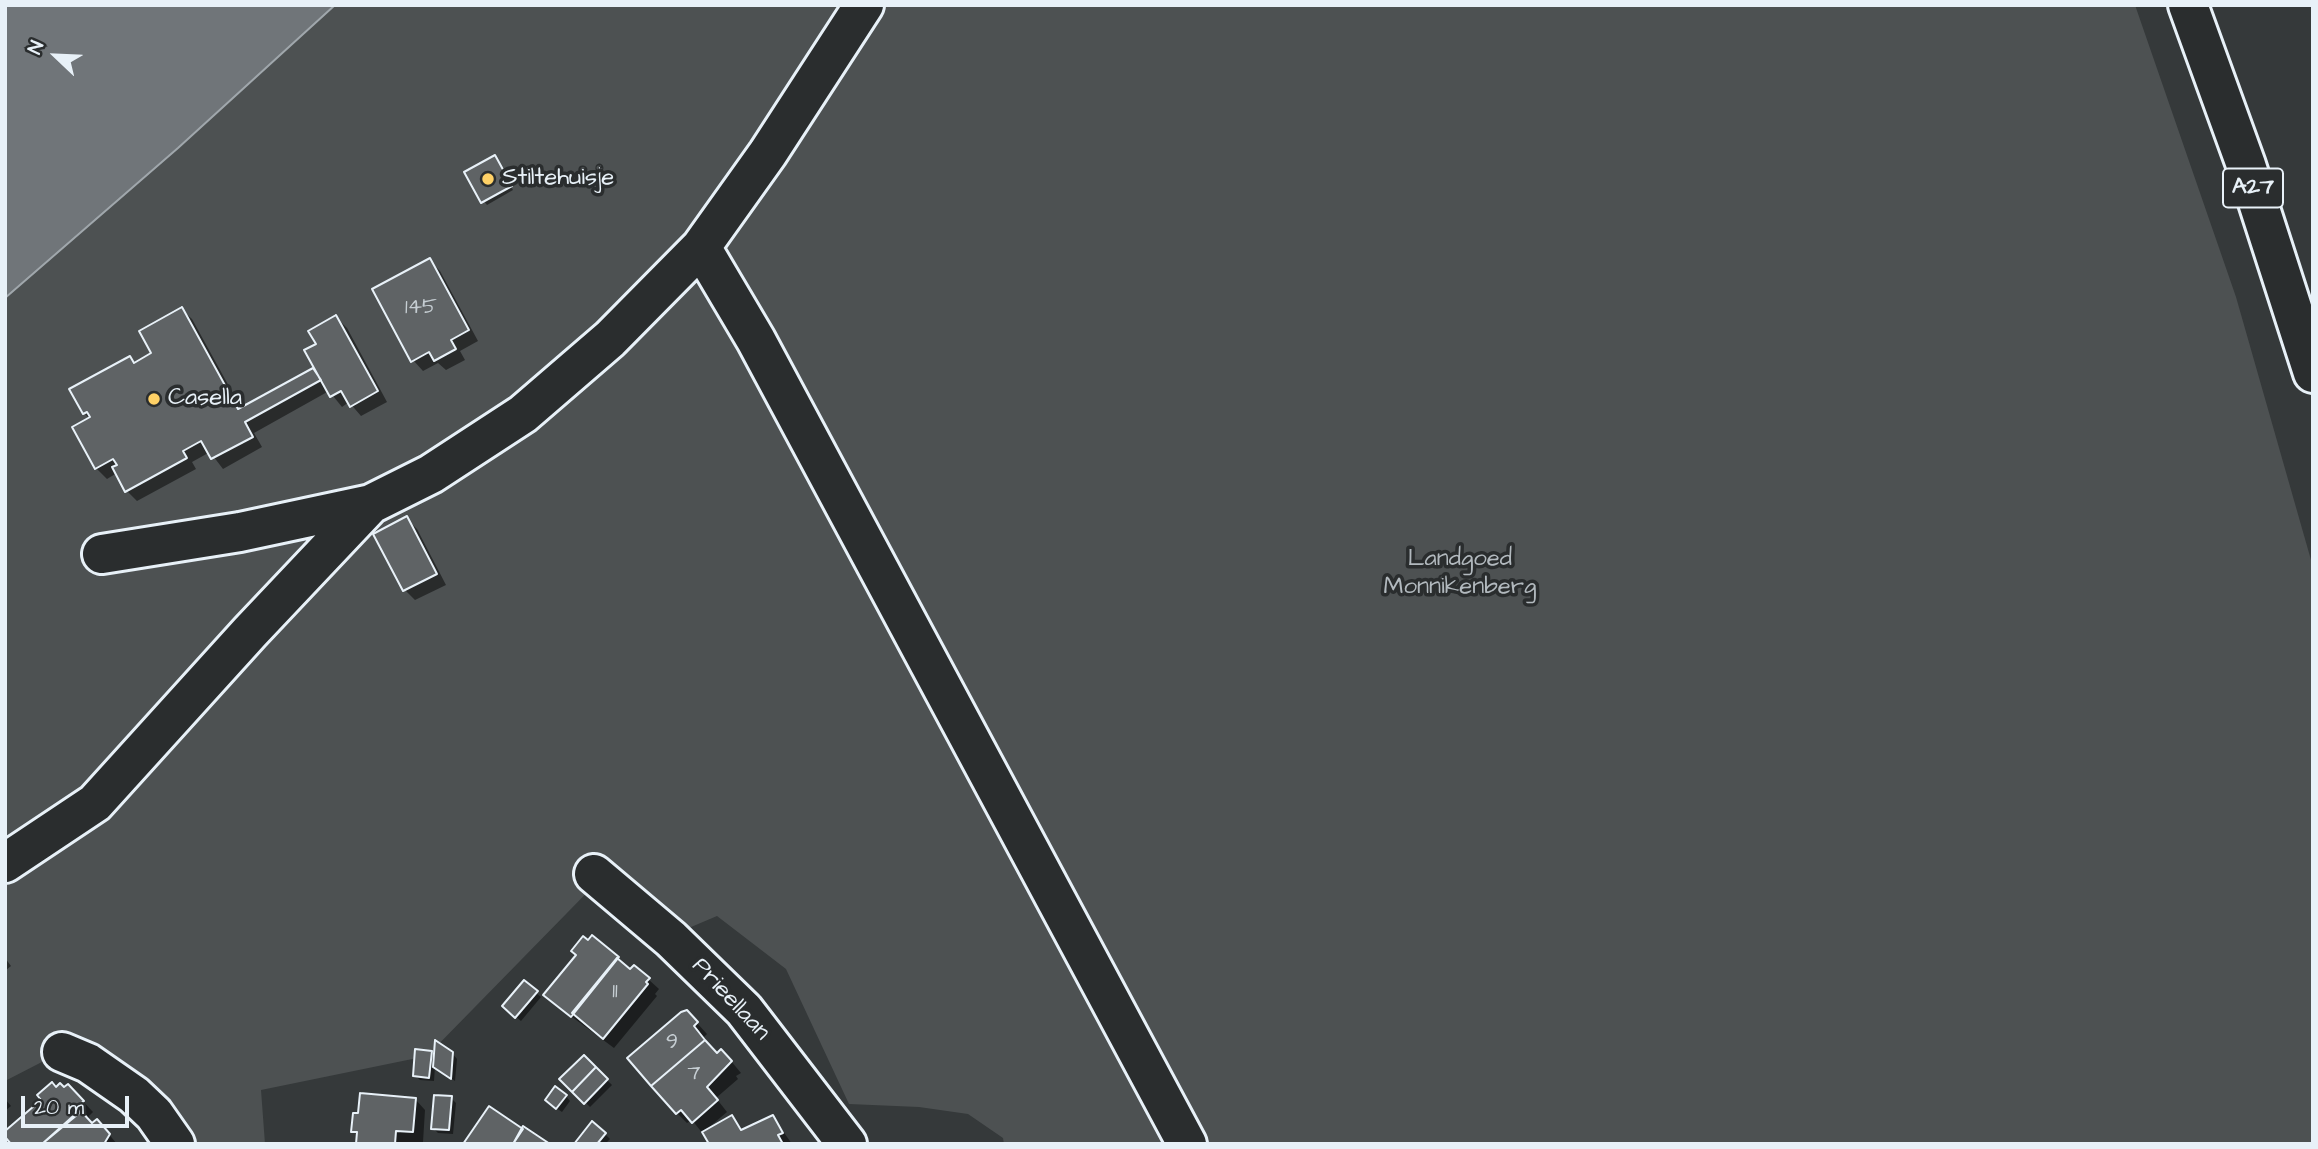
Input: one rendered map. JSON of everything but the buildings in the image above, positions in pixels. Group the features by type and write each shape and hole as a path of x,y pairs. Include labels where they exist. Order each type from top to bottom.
{"main road":[{"path":"102,554 240,532 372,504 430,474 523,414 610,339 701,247 768,153 864,5"},
{"name":"A27","path":"2188,5 2246,165 2313,373"},
{"path":"701,247 756,340 1187,1144"},
{"path":"5,863 95,803 240,642 372,504"},
{"name":"Prieellaan","path":"594,874 671,939 744,1010 847,1144"},
{"path":"62,1052 88,1063 134,1095 154,1114 175,1144"}],"green space":[{"name":"Landgoed Monnikenberg","path":"5,5 2135,5 2236,297 2313,567 2313,1144 1004,1144 1003,1138 968,1114 919,1107 849,1104 786,969 717,916 684,930 613,866 427,1056 261,1090 265,1144 184,1144 71,1047 5,1081"}],"shaded area":[{"path":"5,5 335,5 178,148 5,298"}],"place":[{"name":"Stiltehuisje","path":"488,179"},
{"name":"Casella","path":"154,399"}]}
